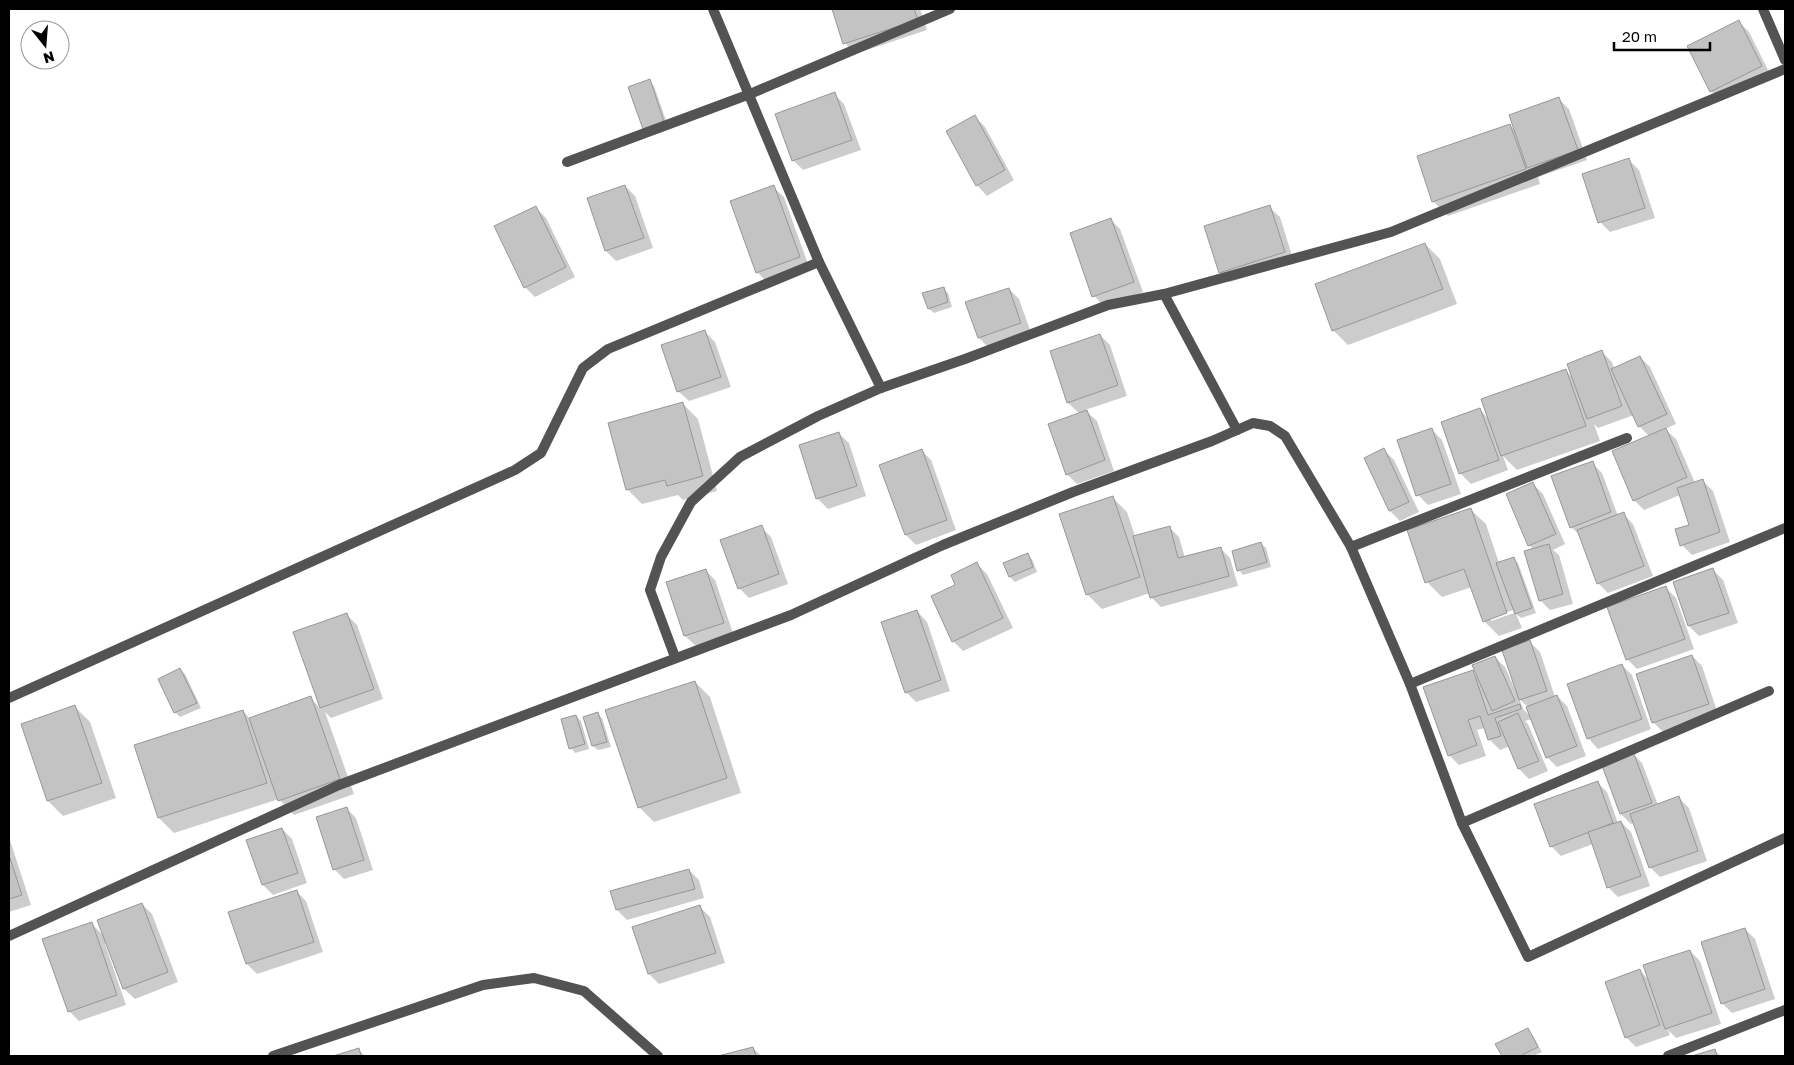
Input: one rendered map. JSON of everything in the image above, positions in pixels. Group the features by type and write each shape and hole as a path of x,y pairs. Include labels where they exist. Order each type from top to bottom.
{"street":[{"path":"713,9 819,262 881,388"},
{"path":"568,162 750,94 950,9"},
{"path":"1764,9 1785,60"},
{"path":"675,657 650,590 661,557 691,502 740,457 818,416 881,388 1108,305 1164,294 1391,232 1785,69"},
{"path":"9,698 515,470 542,454 582,368 608,348 819,262"},
{"path":"1164,294 1237,430"},
{"path":"9,936 339,785 675,657 791,615 952,541 1073,492 1253,424 1270,426 1285,436 1351,547 1410,684 1462,823 1528,956 1785,838"},
{"path":"1351,547 1627,438"},
{"path":"1410,684 1785,528"},
{"path":"1462,823 1769,691"},
{"path":"274,1056 483,985 534,978 584,991 658,1056"},
{"path":"1668,1056 1785,1010"}],"building":[{"path":"832,9 914,9 918,20 843,44"},
{"path":"1739,20 1762,66 1710,92 1687,46"},
{"path":"650,79 665,125 644,132 628,87"},
{"path":"835,92 852,140 792,161 775,114"},
{"path":"1559,97 1578,150 1527,168 1509,115"},
{"path":"975,115 1005,170 976,186 946,131"},
{"path":"1510,124 1526,169 1432,202 1417,156"},
{"path":"1629,158 1645,208 1598,223 1582,174"},
{"path":"625,185 644,238 605,251 587,198"},
{"path":"774,185 800,257 756,273 730,201"},
{"path":"1270,205 1285,252 1219,273 1204,226"},
{"path":"536,206 566,267 524,288 494,226"},
{"path":"1111,218 1134,282 1092,297 1070,233"},
{"path":"1425,243 1443,289 1332,331 1315,284"},
{"path":"944,287 948,302 928,309 922,293"},
{"path":"1009,288 1021,323 978,338 965,302"},
{"path":"705,330 721,377 677,392 661,345"},
{"path":"1100,334 1118,385 1067,403 1050,351"},
{"path":"1602,350 1622,406 1587,419 1567,364"},
{"path":"1640,356 1667,414 1638,427 1611,369"},
{"path":"1566,369 1586,426 1501,456 1481,399"},
{"path":"683,402 703,476 667,486 665,480 626,490 608,423"},
{"path":"1480,408 1499,460 1459,474 1441,422"},
{"path":"1087,410 1105,460 1066,475 1048,424"},
{"path":"1432,428 1451,484 1416,496 1397,440"},
{"path":"1666,428 1687,477 1633,501 1612,451"},
{"path":"839,432 857,486 816,499 799,445"},
{"path":"1384,448 1409,502 1389,511 1364,458"},
{"path":"922,449 947,520 905,535 879,465"},
{"path":"1593,461 1611,512 1570,528 1551,476"},
{"path":"1703,479 1720,532 1680,546 1675,529 1689,525 1677,488"},
{"path":"1533,482 1556,534 1528,546 1506,494"},
{"path":"1113,496 1140,577 1086,595 1059,514"},
{"path":"1471,508 1507,613 1483,622 1464,569 1425,583 1407,530"},
{"path":"1624,512 1644,566 1597,584 1577,530"},
{"path":"762,525 779,574 738,589 720,540"},
{"path":"1170,526 1178,558 1221,547 1229,576 1150,598 1133,536"},
{"path":"1261,542 1267,562 1237,571 1232,551"},
{"path":"1549,544 1563,594 1539,601 1524,551"},
{"path":"1028,553 1033,567 1009,577 1003,563"},
{"path":"1514,557 1532,608 1515,614 1496,563"},
{"path":"977,562 1003,618 952,642 931,596 955,585 951,575"},
{"path":"1713,568 1729,613 1688,626 1673,582"},
{"path":"706,569 724,623 684,636 666,582"},
{"path":"1666,586 1685,639 1626,660 1607,607"},
{"path":"917,610 941,680 905,693 881,622"},
{"path":"347,613 374,689 320,708 293,632"},
{"path":"1530,640 1547,691 1519,700 1502,650"},
{"path":"1692,655 1709,704 1652,723 1636,674"},
{"path":"1495,656 1515,701 1492,711 1472,665"},
{"path":"1622,664 1642,719 1587,739 1567,684"},
{"path":"180,668 197,703 174,713 158,679"},
{"path":"1473,670 1488,715 1520,704 1521,709 1495,718 1501,736 1488,740 1480,716 1468,720 1477,745 1448,756 1423,687"},
{"path":"695,681 727,778 638,808 605,710"},
{"path":"1557,695 1577,746 1546,758 1526,707"},
{"path":"311,696 340,779 278,801 249,718"},
{"path":"75,705 102,783 47,801 21,724"},
{"path":"243,710 267,783 158,818 134,745"},
{"path":"598,712 607,742 592,746 583,717"},
{"path":"1518,713 1539,761 1518,769 1498,722"},
{"path":"576,715 585,744 569,749 561,719"},
{"path":"1633,751 1652,803 1620,814 1601,763"},
{"path":"1598,781 1613,823 1550,847 1534,804"},
{"path":"1679,796 1698,851 1649,868 1630,814"},
{"path":"347,807 364,860 333,870 316,817"},
{"path":"1621,821 1641,876 1607,888 1588,832"},
{"path":"282,828 298,873 262,885 246,840"},
{"path":"9,855 22,895 9,899"},
{"path":"689,869 695,889 616,910 610,891"},
{"path":"297,890 314,942 246,964 228,912"},
{"path":"142,903 168,972 123,989 97,920"},
{"path":"700,905 716,953 648,974 632,927"},
{"path":"92,922 117,995 68,1012 42,939"},
{"path":"1745,928 1765,989 1721,1004 1701,942"},
{"path":"1690,950 1712,1013 1665,1029 1643,965"},
{"path":"1640,969 1660,1025 1625,1038 1605,982"},
{"path":"1528,1028 1538,1047 1520,1056 1502,1056 1495,1044"},
{"path":"753,1047 756,1056 718,1056"},
{"path":"359,1048 361,1056 333,1056"},
{"path":"1715,1049 1717,1056 1692,1056"}]}
